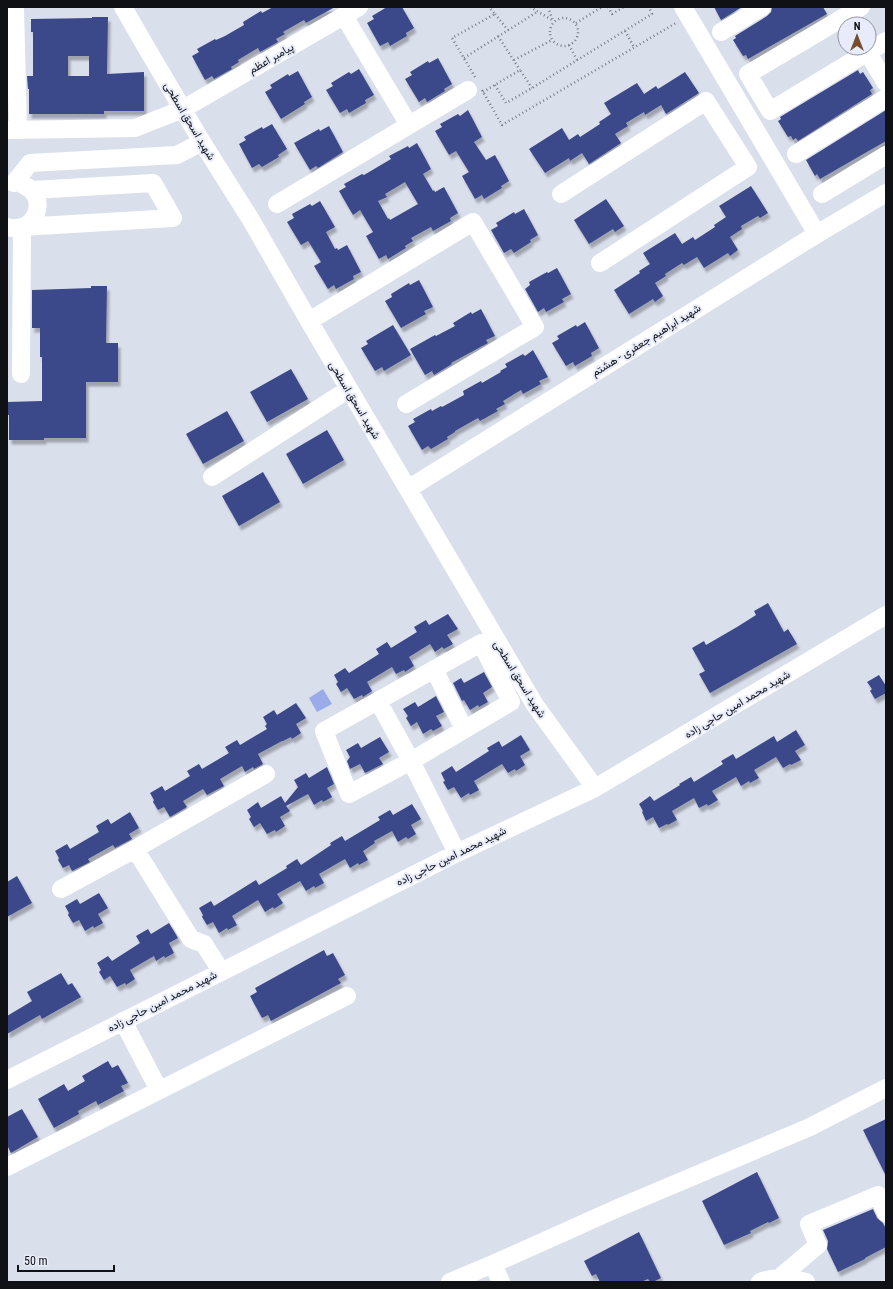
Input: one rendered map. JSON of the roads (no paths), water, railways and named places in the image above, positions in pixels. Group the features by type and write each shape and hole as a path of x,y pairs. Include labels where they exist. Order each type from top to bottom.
{"street":[{"path":"13,130 15,7"},
{"name":"شهید اسحق اسطحی","path":"123,7 202,142 251,220 535,705 595,788"},
{"path":"721,32 762,7"},
{"path":"352,11 409,125"},
{"name":"پیامبر اعظم","path":"13,130 135,128 183,108 352,11"},
{"path":"678,12 751,121 818,234"},
{"path":"837,21 748,74 770,111 857,56"},
{"path":"870,56 886,83"},
{"path":"277,204 476,86"},
{"path":"796,154 886,98"},
{"path":"561,194 706,101 748,167 600,263"},
{"path":"728,136 751,121"},
{"path":"11,184 30,163 177,155 202,142"},
{"path":"822,194 886,155"},
{"path":"15,227 173,218 153,183 32,190"},
{"path":"11,184 27,186 32,190 38,202 36,214 28,224 15,227"},
{"name":"شهید ابراهیم جعفری - هشتم","path":"408,489 886,192"},
{"path":"309,321 473,222 535,327 406,404"},
{"path":"15,227 14,303 21,374"},
{"path":"212,477 349,389"},
{"name":"شهید محمد امین حاجی زاده","path":"7,1080 457,853 595,788 886,615"},
{"path":"481,643 511,702 411,761 349,794 324,731 434,669 481,643"},
{"path":"434,669 464,729"},
{"path":"378,701 411,761 457,853"},
{"path":"61,889 135,849 266,774"},
{"path":"135,849 191,939 204,944 220,972"},
{"path":"7,1167 347,996"},
{"path":"123,1021 159,1090"},
{"path":"450,1282 618,1208 810,1127 886,1088"},
{"path":"778,1278 818,1245 809,1224 878,1195 886,1213"},
{"path":"493,1264 501,1282"},
{"path":"760,1282 778,1278 794,1279 806,1282"}]}
